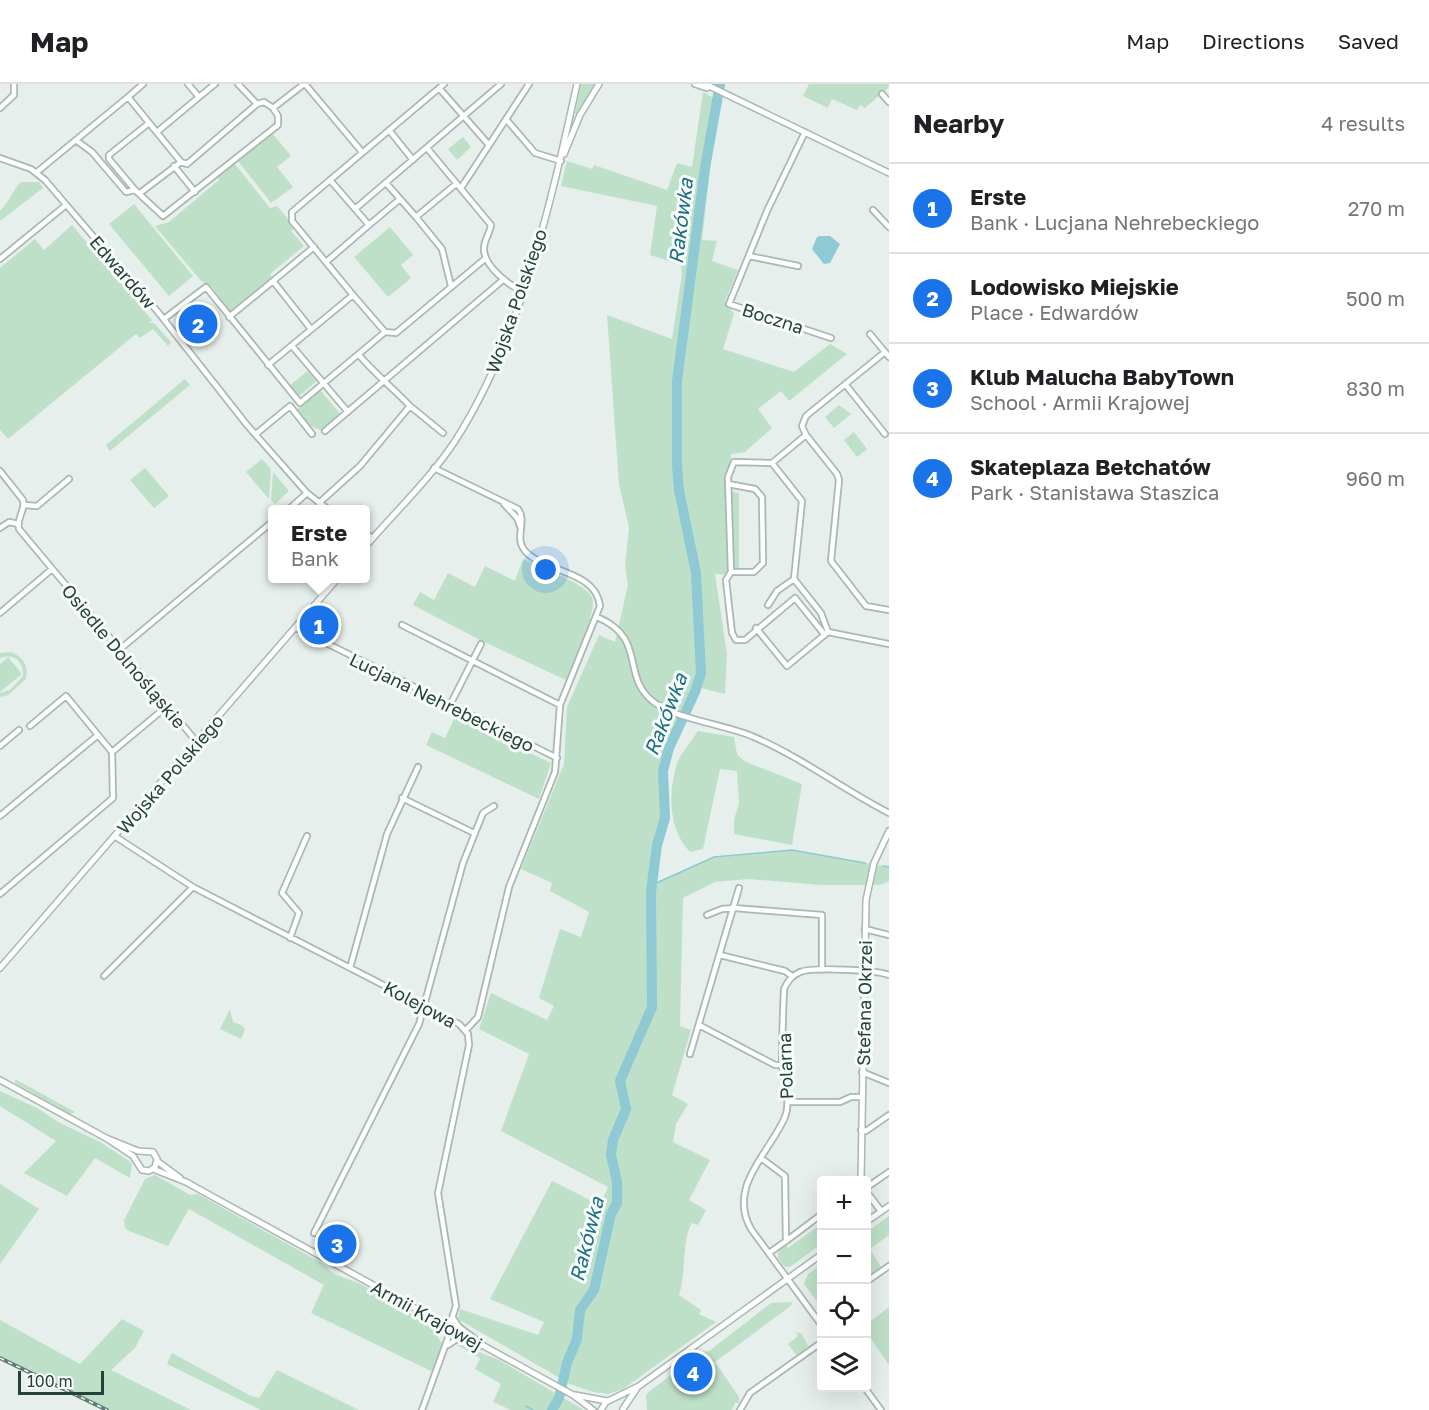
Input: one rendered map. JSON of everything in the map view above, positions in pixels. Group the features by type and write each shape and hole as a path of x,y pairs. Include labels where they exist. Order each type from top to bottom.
{"street":[{"path":"0,108 14,95 14,84"},
{"path":"37,172 143,84"},
{"path":"188,84 199,97"},
{"path":"157,132 215,84"},
{"path":"238,84 257,104"},
{"path":"273,108 305,84 362,152"},
{"path":"444,84 290,216 353,295 385,332 392,335 486,258"},
{"path":"355,209 501,84"},
{"path":"416,217 459,186 529,84"},
{"name":"Wojska Polskiego","path":"370,541 454,443 483,393 502,353 561,161 577,84"},
{"name":"Wojska Polskiego","path":"561,161 580,115 599,84"},
{"path":"695,84 711,88"},
{"path":"705,84 889,172"},
{"path":"439,88 489,145"},
{"path":"882,94 889,102"},
{"path":"128,97 181,162 187,164 257,104 264,102 279,116 278,125 163,216 109,159 109,155 149,123"},
{"path":"506,119 535,153 561,161"},
{"path":"389,130 413,160"},
{"name":"Boczna","path":"805,132 748,256 729,304 831,338"},
{"path":"77,141 92,152 126,192 138,192 181,162"},
{"path":"427,148 491,225 484,246 486,258 504,279 522,291"},
{"name":"Edwardów","path":"0,158 37,172 164,319 256,434 307,493 322,505"},
{"path":"174,166 195,192"},
{"path":"330,180 369,225"},
{"path":"386,183 442,249 451,286"},
{"path":"326,262 400,199"},
{"path":"0,259 66,205"},
{"path":"873,210 889,227"},
{"path":"229,317 314,247"},
{"path":"748,256 798,266"},
{"path":"325,431 504,279"},
{"path":"273,281 312,329"},
{"path":"164,319 206,287 297,403 324,384 385,332"},
{"path":"268,365 353,295"},
{"path":"870,334 889,357"},
{"path":"292,346 348,411"},
{"path":"885,352 805,417 802,428 839,477 832,563 868,607 889,610"},
{"path":"359,355 376,376 443,433"},
{"path":"845,384 885,434"},
{"path":"256,434 290,406 312,434"},
{"path":"319,503 360,466 410,406"},
{"path":"806,435 772,463 734,462 728,484 730,572 726,580 732,633 736,640 742,642 756,628 795,598 826,633 889,645"},
{"path":"772,463 802,501 794,579 821,613 826,633"},
{"path":"434,468 503,502 517,518 520,526 519,539 529,555 594,589 599,600 597,617 560,705 557,758 551,786 509,887 478,1017 466,1030"},
{"path":"0,472 23,500 24,505 18,524 9,522 0,528"},
{"path":"24,505 37,506 69,479"},
{"path":"728,484 755,489 762,497 763,563 754,572 730,572"},
{"path":"294,505 307,493"},
{"name":"Osiedle Dolnośląskie","path":"18,524 52,569 196,741"},
{"path":"119,650 268,526"},
{"name":"Osiedle Dolnośląskie","path":"0,613 52,569"},
{"path":"768,605 777,591 794,579"},
{"name":"Wojska Polskiego","path":"0,968 335,583"},
{"path":"597,617 614,624 623,633 637,678 648,697 660,707 736,729 764,741 889,813"},
{"path":"402,625 560,705"},
{"name":"Lucjana Nehrebeckiego","path":"296,628 557,758"},
{"path":"756,628 787,666 826,633"},
{"path":"450,705 481,644"},
{"path":"0,894 113,798 112,752 66,696 30,726"},
{"path":"112,752 166,707"},
{"path":"0,746 19,730"},
{"path":"1,814 98,735"},
{"path":"350,968 387,834 417,767"},
{"path":"402,798 474,833"},
{"path":"314,1233 419,1024 455,888 474,833 485,810 494,806"},
{"name":"Stefana Okrzei","path":"861,1176 865,929 868,882 889,831"},
{"path":"290,938 299,913 282,893 307,836"},
{"name":"Kolejowa","path":"116,837 194,887 425,1006 466,1030 469,1045 438,1193 456,1306 449,1326"},
{"path":"104,976 194,887"},
{"path":"690,1054 739,888"},
{"path":"707,915 722,909 734,908 822,915 822,970"},
{"path":"865,929 889,935"},
{"path":"720,955 785,971 792,976 804,971 822,970 864,971 889,975"},
{"name":"Polarna","path":"792,976 784,989 782,1065 788,1102 786,1115 744,1191 742,1207 751,1228 816,1318"},
{"path":"699,1025 775,1065 782,1065"},
{"path":"862,1072 889,1083"},
{"path":"0,1080 106,1138 141,1152 153,1152 157,1161 186,1182"},
{"path":"788,1102 840,1102 851,1097 861,1097"},
{"path":"861,1130 866,1131 889,1115"},
{"path":"106,1138 136,1160 142,1170 153,1169 186,1182"},
{"path":"136,1160 141,1152"},
{"path":"761,1158 781,1170 785,1176 786,1240"},
{"path":"153,1169 157,1161"},
{"path":"871,1186 889,1172"},
{"name":"Armii Krajowej","path":"186,1182 565,1390 593,1410"},
{"path":"871,1195 881,1211"},
{"path":"871,1219 889,1206"},
{"path":"769,1253 817,1218"},
{"path":"601,1410 610,1400 639,1386 817,1258"},
{"path":"871,1279 889,1266"},
{"path":"422,1410 449,1335 438,1321 453,1318 459,1327 489,1349"},
{"path":"446,1348 457,1339 489,1349"},
{"path":"740,1410 750,1393 817,1346"},
{"path":"610,1400 618,1401 623,1410 639,1386"},
{"path":"868,1392 881,1410"},
{"name":"Armii Krajowej","path":"573,1395 610,1400"}],"green space":[{"path":"581,84 595,84 576,115 575,113"},
{"path":"809,84 889,84 889,87 865,108 860,105 857,110 832,99 828,108 803,96"},
{"path":"703,92 722,103 714,135 702,240 717,241 712,261 738,270 725,301 734,314 723,349 794,372 830,344 847,354 789,401 781,391 758,409 772,428 745,452 731,454 732,492 739,493 739,575 715,574 727,654 725,694 697,687 669,748 663,771 665,818 657,845 652,884 714,857 792,850 889,867 889,881 880,885 821,885 749,879 715,882 683,898 680,1026 691,1030 672,1095 688,1104 676,1124 673,1142 710,1160 689,1200 706,1210 698,1225 692,1223 686,1238 679,1295 701,1310 699,1314 716,1322 623,1389 608,1394 593,1392 570,1384 458,1319 460,1309 538,1335 544,1322 490,1299 552,1181 600,1205 608,1187 501,1131 529,1054 479,1029 491,993 547,1020 554,1006 539,998 560,929 581,937 589,912 550,891 552,883 521,869 564,764 567,707 599,635 615,642 628,585 625,566 629,527 619,485 607,315 672,339 682,274 681,265 650,255 657,206 561,186 567,161 592,169 594,165 667,190 677,163 692,167"},
{"path":"273,134 291,156 277,167 293,187 271,203 238,161"},
{"path":"463,137 471,147 457,160 448,149"},
{"path":"234,163 270,208 277,206 295,227 291,231 304,246 270,274 272,278 231,312 211,286 201,281 155,226 169,222 219,180 217,177"},
{"path":"21,182 39,182 43,188 0,221 0,211"},
{"path":"134,204 193,276 169,296 109,224"},
{"path":"72,225 152,320 149,323 154,323 171,342 168,346 153,329 140,338 136,334 8,439 0,430 0,268 35,239 44,250"},
{"path":"390,227 413,255 401,265 411,278 388,297 354,257"},
{"path":"308,371 317,381 298,397 289,386"},
{"path":"185,379 190,385 110,451 106,445"},
{"path":"320,390 341,415 322,431 309,425 296,410"},
{"path":"839,405 851,414 834,428 825,417"},
{"path":"854,432 867,449 857,457 844,440"},
{"path":"262,459 271,469 269,499 246,472"},
{"path":"145,468 169,496 154,508 130,480"},
{"path":"273,472 289,491 275,504 271,500"},
{"path":"523,559 571,581 592,597 593,604 588,625 566,680 482,641 413,605 420,592 434,600 448,573 475,587 485,566 515,581"},
{"path":"11,652 24,662 27,670 26,679 8,695 0,697 0,693 10,690 23,676 20,662 10,657 0,658 0,653"},
{"path":"8,657 22,674 0,692 0,664"},
{"path":"455,717 551,763 539,799 426,745 432,732 445,738"},
{"path":"698,731 734,737 737,754 744,761 802,784 792,845 734,834 734,819 739,804 737,771 720,769 703,849 690,852 678,834 671,801 673,778 678,762"},
{"path":"230,1009 233,1022 243,1026 245,1030 241,1039 220,1029"},
{"path":"15,1079 75,1112 70,1114 15,1083"},
{"path":"0,1091 100,1142 129,1161 132,1164 130,1178 95,1158 67,1196 24,1173 56,1141 0,1106"},
{"path":"155,1175 190,1195 198,1194 320,1262 334,1274 359,1283 432,1326 442,1344 433,1372 311,1313 324,1285 189,1209 168,1246 129,1231 125,1228 124,1220 145,1179"},
{"path":"0,1184 39,1209 0,1264"},
{"path":"889,1216 889,1235 871,1248 871,1229"},
{"path":"817,1227 817,1247 790,1267 785,1267 778,1258 778,1253 785,1244 788,1248"},
{"path":"871,1251 881,1267 871,1276"},
{"path":"817,1268 817,1301 804,1284 808,1274"},
{"path":"791,1302 788,1308 715,1362 739,1397 739,1403 735,1403 732,1410 647,1410 646,1395 651,1390 702,1352 709,1351 771,1303"},
{"path":"889,1307 889,1365 871,1339 871,1321"},
{"path":"122,1319 144,1331 135,1348 111,1370 191,1410 103,1410 0,1356 0,1320 80,1364"},
{"path":"796,1332 802,1334 808,1346 797,1356 788,1344 798,1336"},
{"path":"457,1345 499,1360 584,1410 511,1410 493,1402 501,1384 475,1369 480,1358"},
{"path":"172,1353 251,1396 259,1398 277,1370 359,1410 261,1410 167,1364"}],"water":[{"path":"830,236 840,244 830,263 824,264 812,249 817,237"}],"waterway":[{"name":"Rakówka","path":"552,1410 559,1398 567,1363 577,1339 580,1310 594,1290 611,1214 617,1203 617,1182 611,1155 613,1140 626,1109 620,1081 652,1007 651,892 657,845 665,818 663,771 669,748 695,692 701,673 696,573 679,490 677,381 705,168 720,84"},
{"path":"652,885 714,857 792,850 865,863"},
{"path":"883,866 889,867"},
{"path":"526,1406 533,1410"}],"railway":[{"path":"0,1358 107,1410"}],"place":[{"name":"Lodowisko Miejskie","path":"198,324"},
{"name":"Erste","path":"319,625"},
{"name":"Klub Malucha BabyTown","path":"337,1244"},
{"name":"Skateplaza Bełchatów","path":"693,1372"}]}
